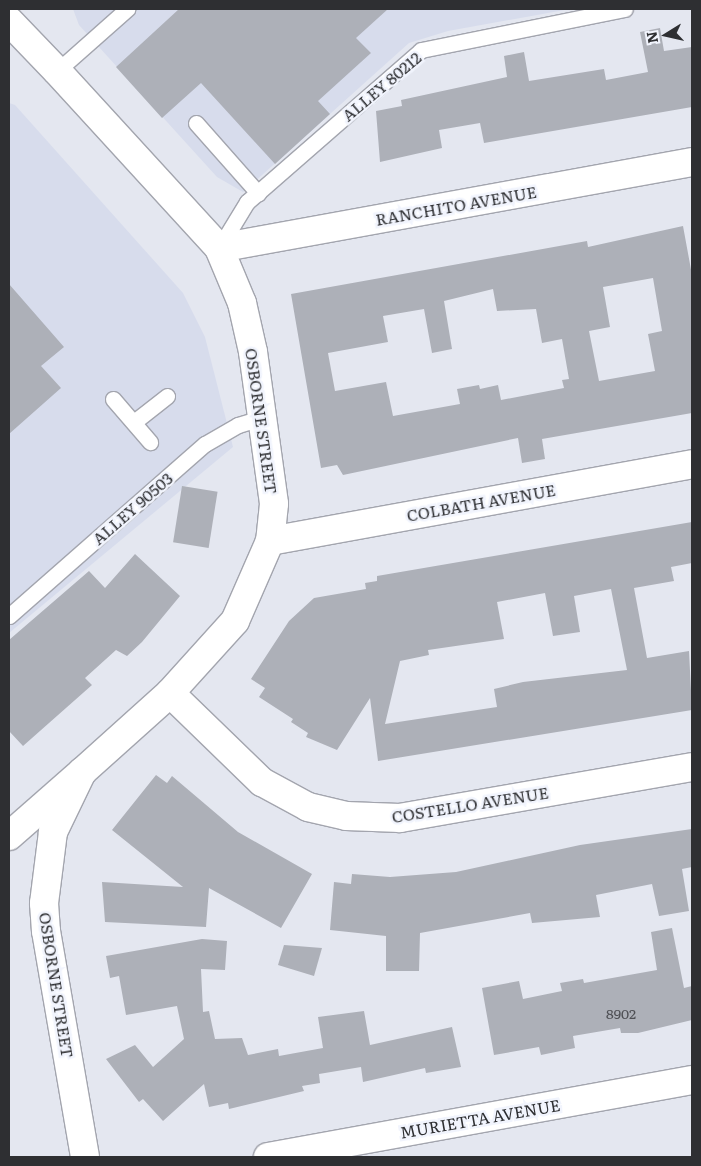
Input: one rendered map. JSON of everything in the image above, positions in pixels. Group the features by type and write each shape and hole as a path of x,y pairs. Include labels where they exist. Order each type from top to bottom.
{"street":[{"name":"OSBORNE STREET","path":"9,21 219,248 242,303 265,417 274,504 270,541 234,621 170,693 82,772 53,832 44,903 85,1157"},
{"name":"RANCHITO AVENUE","path":"219,248 692,162"},
{"name":"COLBATH AVENUE","path":"270,541 692,464"},
{"name":"COSTELLO AVENUE","path":"170,693 262,782 308,806 346,816 400,818 692,767"},
{"path":"9,836 82,772"},
{"name":"MURIETTA AVENUE","path":"268,1157 692,1080"}],"lane":[{"path":"57,71 126,9"},
{"name":"ALLEY 80212","path":"219,248 247,202 421,50 625,9"},
{"path":"196,123 258,193"},
{"path":"134,422 167,396"},
{"path":"113,399 150,442"},
{"name":"ALLEY 90503","path":"9,616 205,444 238,425 265,417"}],"shaded area":[{"path":"73,9 570,9 448,31 409,43 243,192 217,177 79,25"},
{"path":"9,103 15,105 183,293 205,337 233,447 9,633"}],"building":[{"path":"179,9 388,9 356,38 371,53 318,101 330,114 275,164 201,83 162,118 116,67"},
{"path":"660,28 664,51 692,47 692,107 484,143 480,123 439,130 442,148 380,162 376,111 402,106 401,100 507,77 504,56 524,52 529,81 604,69 606,80 648,72 640,32"},
{"path":"683,226 692,275 692,413 542,439 545,459 522,463 518,438 343,475 337,465 321,468 291,294 587,241 588,247","holes":["653,278 662,331 648,334 655,371 599,381 589,331 610,327 603,287","493,289 497,311 536,309 542,343 562,339 569,379 562,380 564,388 501,400 498,385 480,389 479,385 457,389 460,404 393,416 386,382 335,391 328,353 388,342 383,316 424,309 432,353 452,349 444,301"]},
{"path":"9,284 64,347 41,366 61,388 9,434"},
{"path":"182,486 218,492 209,548 173,542"},
{"path":"692,522 692,563 671,567 674,581 634,588 647,658 689,651 692,710 378,761 370,698 337,750 306,737 308,733 291,722 293,719 259,697 265,688 251,679 289,621 314,598 366,589 365,583 377,581 377,576","holes":["611,589 627,670 523,682 494,689 497,707 385,724 400,661 429,655 428,650 504,639 497,602 545,593 553,636 580,632 574,596"]},
{"path":"135,554 180,596 142,642 127,656 116,650 85,678 92,685 23,746 9,731 9,640 89,571 105,588"},
{"path":"156,775 167,783 172,776 238,832 312,874 281,928 209,888 206,927 105,922 102,882 183,887 112,830"},
{"path":"692,829 692,867 682,869 689,911 659,916 652,884 596,895 600,917 532,923 530,913 420,933 419,971 386,971 386,936 330,930 334,882 351,884 352,874 390,877 456,872 580,845"},
{"path":"672,928 684,988 692,986 692,1020 638,1033 621,1033 620,1028 573,1036 575,1048 541,1055 539,1047 494,1055 482,988 519,981 523,999 562,991 560,983 583,979 584,983 657,970 651,932"},
{"path":"202,939 227,941 225,970 201,969 203,1012 209,1011 215,1039 242,1038 248,1055 278,1049 279,1056 323,1048 318,1017 364,1011 370,1045 452,1027 461,1067 426,1073 425,1068 363,1082 361,1067 319,1074 320,1083 302,1086 304,1091 229,1109 228,1103 209,1107 204,1084 163,1121 143,1099 139,1102 106,1059 135,1045 153,1067 184,1039 177,1006 126,1015 119,976 110,978 106,956"},
{"path":"284,945 322,948 314,976 278,965"}]}
